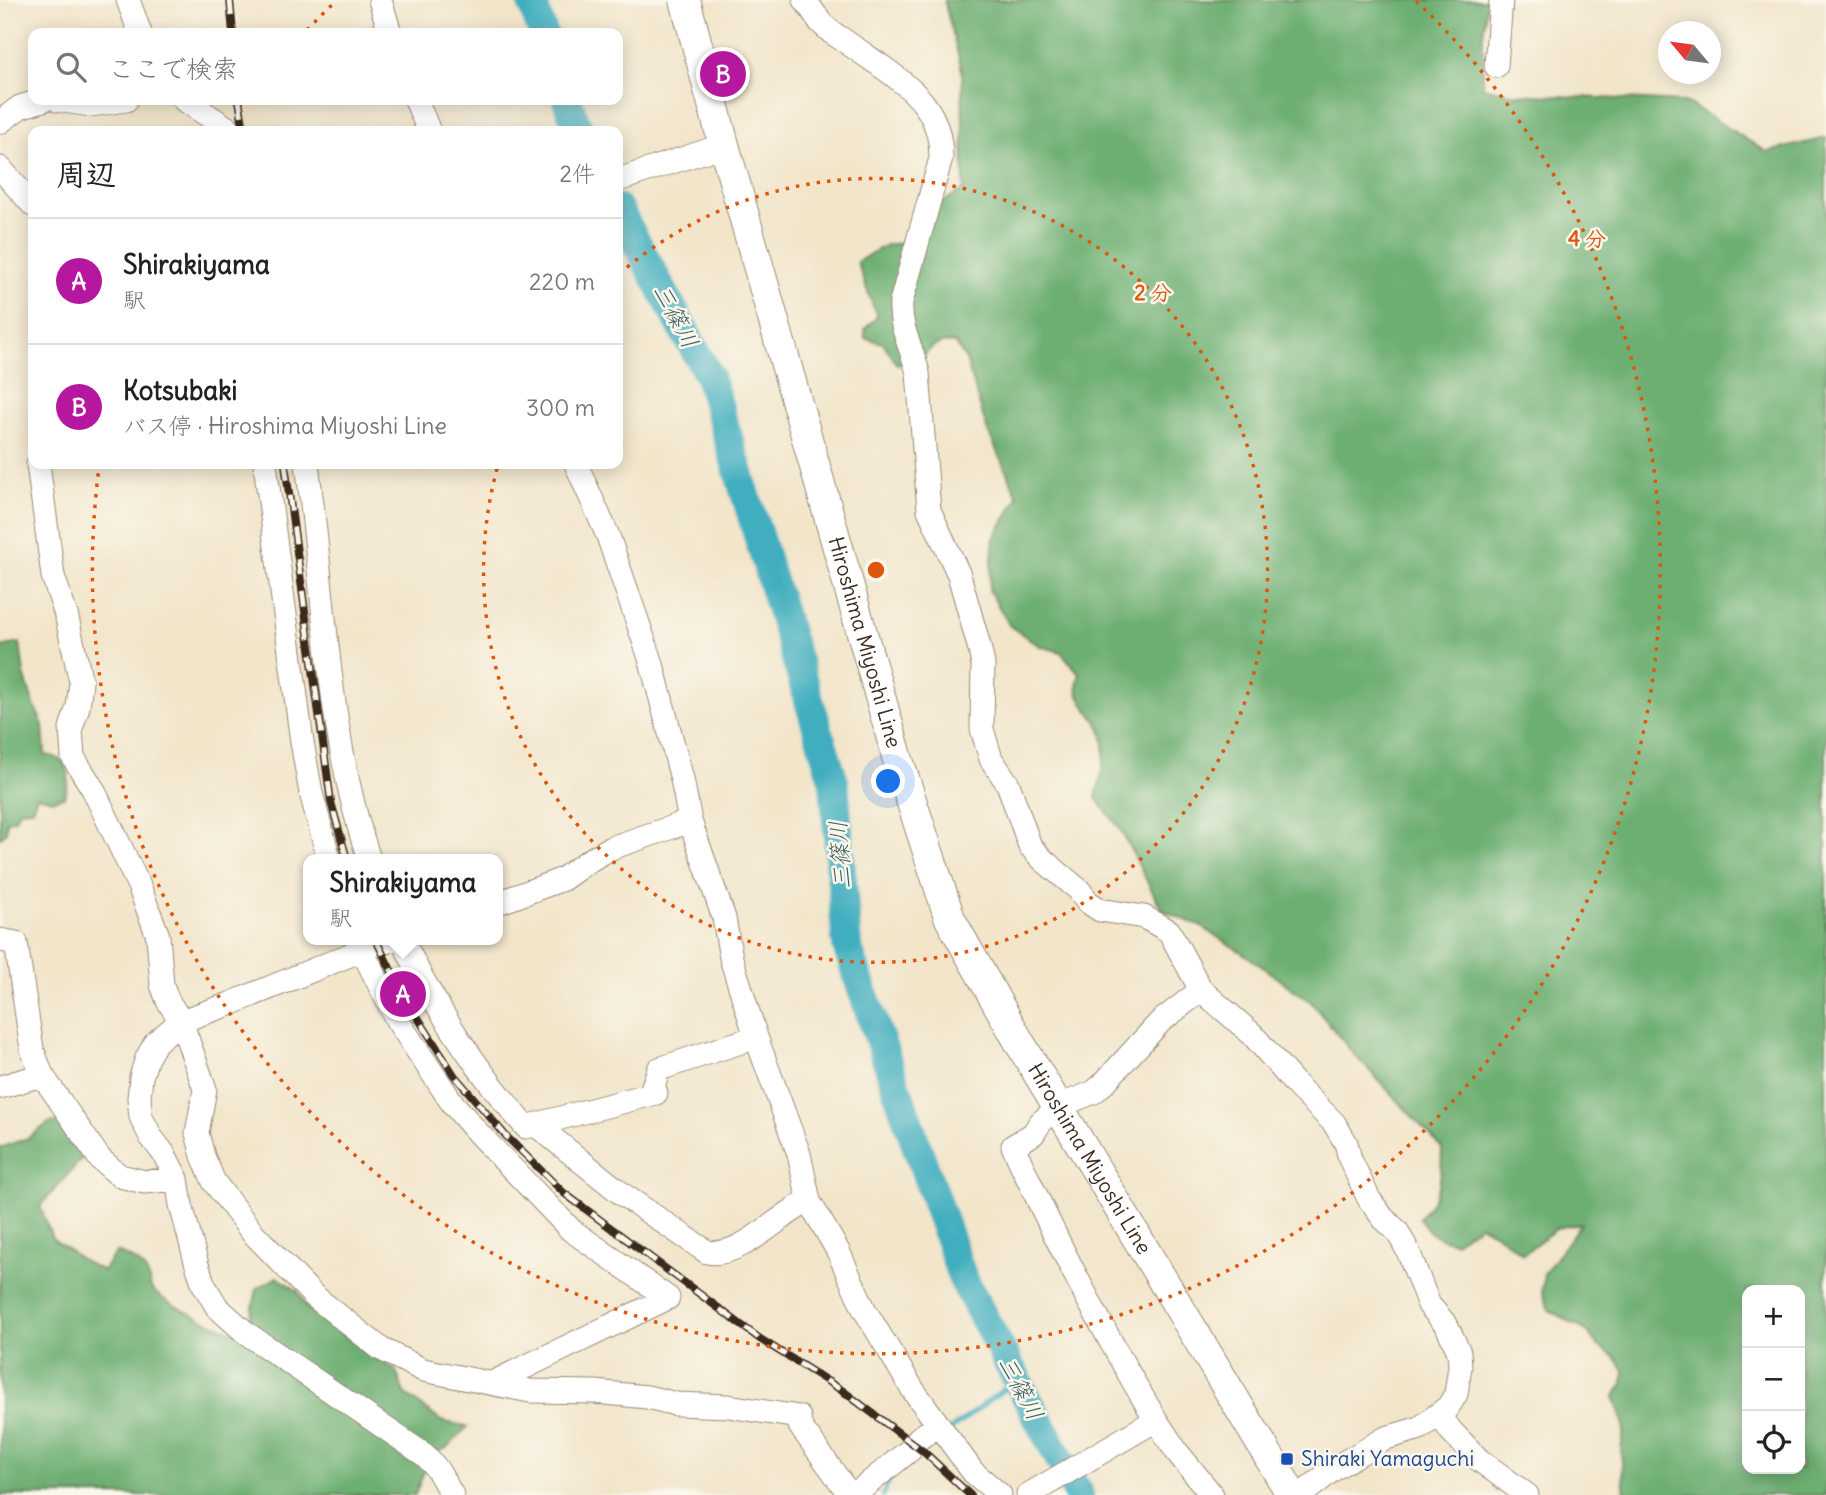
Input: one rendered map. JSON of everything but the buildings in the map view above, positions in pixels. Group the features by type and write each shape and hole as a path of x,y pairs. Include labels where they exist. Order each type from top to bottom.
{"main road":[{"name":"Hiroshima Miyoshi Line","path":"685,0 898,760 950,919 1292,1495"}],"street":[{"path":"128,0 138,28"},
{"path":"380,0 388,28"},
{"path":"804,0 831,32 909,85 927,107 937,124 941,138 941,158 904,289 901,325 913,352 918,373 929,510 953,558 967,597 983,664 982,729 991,759 1008,784 1030,846 1079,890 1088,902 1100,910 1144,917 1169,931 1201,990 1252,1034 1296,1085 1334,1123 1346,1143 1350,1159 1369,1199 1397,1231 1408,1251 1429,1305 1447,1326 1460,1352 1456,1394 1448,1407 1420,1428 1386,1438 1335,1468 1301,1495"},
{"path":"1496,66 1501,0"},
{"path":"0,122 20,107 28,105"},
{"path":"192,105 224,126"},
{"path":"418,105 427,126"},
{"path":"623,178 724,145"},
{"path":"0,168 28,199"},
{"path":"39,469 53,576 67,618 81,682 78,707 71,728 72,757 93,789 158,936 162,985 168,1001 181,1021 205,1089 197,1133 203,1156 215,1182 252,1232 314,1296 381,1349 423,1370 530,1391 595,1392 647,1397 676,1404 728,1406 799,1417 800,1426 852,1495 910,1450 919,1438 939,1425"},
{"path":"266,469 302,742 311,793 328,854"},
{"path":"308,469 336,720 356,818 367,854"},
{"path":"578,469 608,536 651,661 682,779 690,821 724,918 732,958 756,1037 799,1154 809,1201 838,1251 864,1309 913,1390 973,1472 1000,1495"},
{"path":"503,901 563,879 588,860 611,848 690,821"},
{"path":"0,940 16,943 32,1048 42,1075 100,1159 120,1176 145,1182 177,1179"},
{"path":"452,1495 437,1469 426,1457 246,1333 217,1307 204,1286 193,1252 177,1179 141,1117 141,1077 156,1042 181,1021 230,1004 359,945 403,1030 453,1104 478,1133 571,1230 668,1298 492,1382"},
{"path":"400,945 473,1062 526,1127 656,1093 653,1086 659,1069 756,1037"},
{"path":"1201,990 1153,1030 1103,1084 1094,1091 1059,1106 1040,1123 1033,1134 1013,1146 1051,1231 1152,1423 1212,1495"},
{"path":"0,1087 42,1075"},
{"path":"536,1125 613,1187 707,1252 715,1254 749,1241 797,1206 809,1201"},
{"path":"1439,1414 1478,1459 1527,1495"},
{"path":"1028,1495 1152,1423"}],"green space":[{"path":"944,0 1487,0 1483,35 1483,87 1514,94 1686,102 1767,152 1826,138 1826,1495 1625,1495 1621,1451 1624,1426 1614,1397 1623,1383 1624,1371 1615,1357 1598,1346 1587,1331 1549,1310 1542,1292 1544,1274 1581,1223 1557,1228 1523,1254 1480,1225 1455,1242 1434,1234 1419,1218 1439,1186 1442,1148 1352,1052 1311,1002 1202,927 1162,910 1120,829 1096,798 1103,768 1103,737 1096,720 1078,692 1080,674 1061,652 1040,646 1010,626 989,590 994,538 1018,497 987,429 966,360 955,343 944,343 932,347 922,359 898,365 883,343 865,338 865,329 877,317 857,262 886,245 899,243 926,229 940,204 964,189 962,70"},
{"path":"20,643 24,674 43,725 45,755 65,764 68,782 64,797 52,800 37,796 32,809 19,810 15,819 7,821 6,832 0,838 0,647"},
{"path":"67,1121 84,1156 40,1206 52,1238 85,1262 103,1271 116,1252 130,1258 144,1270 151,1287 158,1295 191,1314 235,1332 251,1316 257,1289 277,1277 298,1291 307,1309 326,1317 337,1330 396,1371 404,1393 441,1421 467,1427 447,1448 430,1455 415,1495 0,1495 0,1148 28,1138 49,1123"}],"waterway":[{"name":"三篠川","path":"531,0 541,28"},
{"name":"三篠川","path":"569,105 577,126"},
{"name":"三篠川","path":"623,218 709,376 834,782 847,946 963,1279 1079,1495"},
{"path":"949,1431 1017,1379"},
{"path":"919,1455 942,1437"},
{"path":"883,1495 890,1479"}],"railway":[{"path":"230,0 233,28"},
{"path":"240,105 243,126"},
{"path":"286,469 331,802 346,854"},
{"path":"378,945 403,994 454,1075 506,1136 564,1193 760,1339 843,1391 924,1452 970,1495"}],"place":[{"name":"Kotsubaki","path":"723,74"},
{"name":"Shirakiyama","path":"403,994"},
{"name":"Shiraki Yamaguchi","path":"1287,1459"}]}
